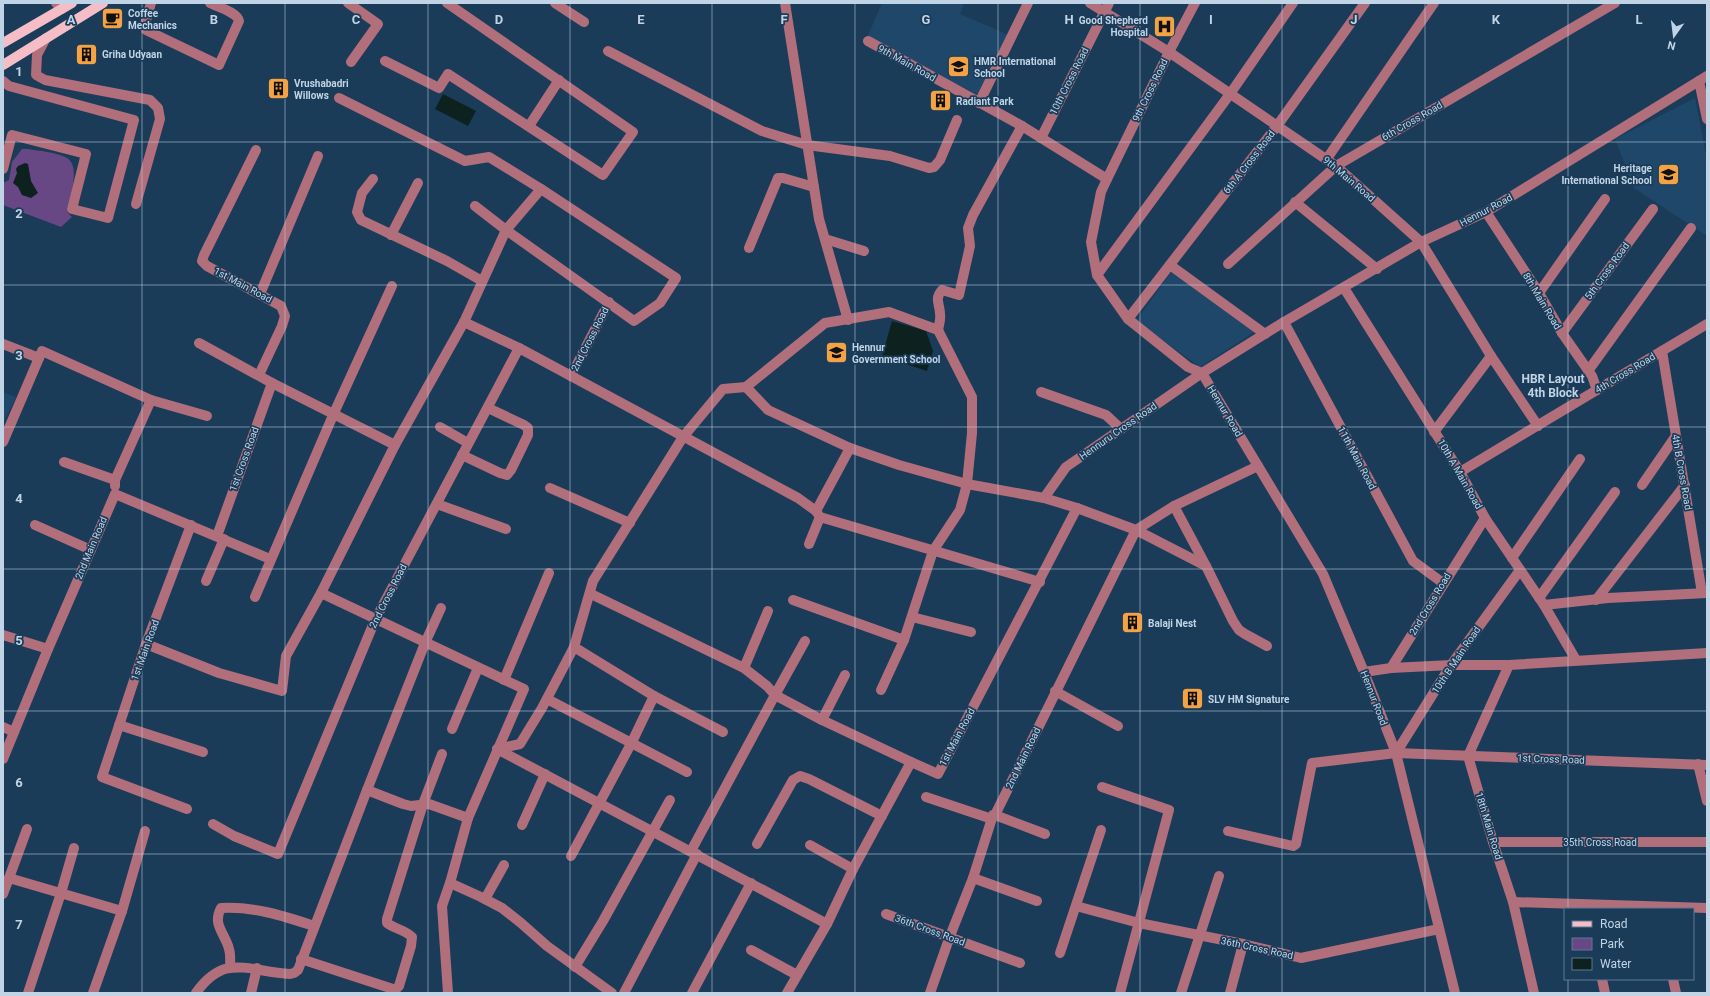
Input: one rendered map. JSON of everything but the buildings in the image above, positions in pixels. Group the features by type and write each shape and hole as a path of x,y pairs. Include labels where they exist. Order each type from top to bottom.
{"main road":[{"path":"3,43 59,6 72,3"},
{"path":"3,65 103,3"}],"street":[{"path":"151,3 145,24 146,30 219,65 239,21 235,15 210,3"},
{"path":"348,3 378,24 351,62"},
{"path":"385,61 439,88 448,74 603,175 633,132 447,3"},
{"path":"555,3 584,22"},
{"path":"785,3 819,219 848,320"},
{"path":"979,103 1028,3"},
{"name":"9th Main Road","path":"1090,3 1107,7 1169,52 1336,166 1421,242 1491,356 1538,426"},
{"name":"9th Cross Road","path":"1107,179 1194,3"},
{"path":"1097,275 1230,94 1293,3"},
{"name":"6th A Cross Road","path":"1128,318 1277,126 1365,3"},
{"path":"1326,160 1434,3"},
{"name":"6th Cross Road","path":"1228,264 1336,166 1598,8 1615,3"},
{"name":"10th Cross Road","path":"1041,138 1107,7"},
{"path":"46,38 37,55 36,75 45,80 150,100 158,108 160,119 136,204"},
{"name":"9th Main Road","path":"868,41 1022,126 1107,179"},
{"path":"608,51 762,132 808,145 890,156 929,168 934,167 940,160 957,120"},
{"path":"1703,78 1707,119"},
{"name":"Hennur Road","path":"1455,993 1396,753 1364,672 1323,574 1202,373 1284,322 1421,242 1486,212 1703,78"},
{"path":"529,126 559,80"},
{"path":"3,169 12,135 86,154 72,209 108,218 134,120 5,86"},
{"path":"338,98 465,162 489,157 541,189 676,278 660,303 634,320 506,230 475,206"},
{"path":"881,690 904,640 933,550 960,510 967,484 972,433 972,397 938,330 940,313 937,301 942,290 958,295 970,246 968,228 973,215 1022,126"},
{"name":"1st Main Road","path":"256,150 202,261 207,266 281,306 285,316 259,376"},
{"path":"260,294 318,156"},
{"path":"749,248 778,178 783,178 814,187"},
{"path":"373,179 362,193 357,212 362,220 447,261 482,281"},
{"path":"1107,179 1101,192 1091,242 1097,275 1128,318 1188,367 1202,373"},
{"path":"391,235 418,183"},
{"path":"146,644 219,673 282,691 286,656 322,594 395,445 464,322 506,230 541,189"},
{"path":"1539,293 1605,199"},
{"path":"1295,202 1377,268"},
{"name":"5th Cross Road","path":"1562,333 1653,209"},
{"name":"8th Main Road","path":"1486,212 1539,293 1562,333 1588,371 1598,390"},
{"path":"1588,371 1691,228"},
{"path":"825,239 864,251"},
{"path":"1170,265 1265,334"},
{"path":"255,597 270,559 334,413 392,286"},
{"name":"10th A Main Road","path":"1344,288 1460,472 1485,518 1542,602 1576,660"},
{"name":"2nd Cross Road","path":"572,376 610,302"},
{"path":"497,750 520,744 542,708 574,647 591,594 593,581 683,437 723,389 746,387 825,323 889,312 938,330"},
{"path":"464,322 519,348 798,498 818,514 1040,582"},
{"name":"11th Main Road","path":"1284,322 1413,561 1443,583"},
{"name":"4th Cross Road","path":"1460,472 1707,324"},
{"path":"199,343 272,383 395,445"},
{"path":"3,344 39,358"},
{"name":"2nd Cross Road","path":"213,824 234,836 278,854 375,620 519,348"},
{"path":"3,442 42,351 150,400 207,416"},
{"name":"4th B Cross Road","path":"1662,351 1675,437 1705,593"},
{"path":"1434,432 1491,356"},
{"name":"Hennuru Cross Road","path":"1044,498 1066,467 1202,373"},
{"name":"1st Cross Road","path":"206,581 272,383"},
{"path":"746,387 768,410 850,448 899,465 967,484 1044,498 1077,508 1136,530 1206,566"},
{"path":"1040,392 1106,415 1121,429"},
{"path":"150,400 115,480 115,494 270,559"},
{"path":"462,455 500,473 507,475 511,470 528,435 528,428 488,408"},
{"path":"440,427 468,443"},
{"path":"1642,485 1675,437"},
{"path":"808,544 818,514 850,448"},
{"path":"1512,558 1580,459"},
{"path":"64,462 115,480"},
{"path":"1136,530 1174,506 1258,466"},
{"path":"1596,600 1685,485"},
{"path":"550,488 630,523"},
{"path":"1542,602 1615,492"},
{"name":"2nd Main Road","path":"3,758 115,494"},
{"path":"437,504 506,529"},
{"path":"1174,506 1206,566 1232,621 1239,630 1267,646"},
{"name":"1st Main Road","path":"911,762 938,774 1040,582 1077,508"},
{"name":"2nd Cross Road","path":"1391,668 1485,518"},
{"path":"35,524 91,550"},
{"name":"1st Main Road","path":"187,809 102,777 146,644 191,525"},
{"name":"2nd Main Road","path":"930,993 950,936 973,878 993,817 1136,530"},
{"name":"10th B Main Road","path":"1396,753 1450,665 1520,570"},
{"path":"504,680 549,573"},
{"path":"1542,602 1705,593"},
{"path":"322,594 524,689 468,818 442,906 448,993"},
{"path":"591,594 744,668 768,686 775,695 822,720 911,762 853,869 828,924 787,993"},
{"path":"793,600 904,640"},
{"path":"196,993 202,985 219,970 243,967 257,968 280,973 294,973 298,970 425,643 441,608"},
{"path":"744,668 768,611"},
{"path":"912,617 971,632"},
{"path":"3,635 48,649"},
{"path":"624,993 775,695 805,641"},
{"path":"574,647 654,696 723,732"},
{"path":"1364,672 1391,668 1450,665 1509,665 1707,653"},
{"path":"1468,756 1509,665"},
{"path":"452,729 478,668"},
{"path":"822,720 845,675"},
{"path":"1055,691 1118,726"},
{"path":"570,856 632,742 654,696"},
{"path":"546,698 688,772"},
{"path":"119,725 203,752"},
{"path":"3,727 14,732"},
{"path":"497,750 828,924"},
{"name":"1st Cross Road","path":"1228,831 1293,846 1296,844 1312,763 1396,753 1703,764"},
{"path":"301,959 396,989 411,946 412,937 408,933 390,925 387,919 423,804 442,754"},
{"name":"18th Main Road","path":"1468,756 1493,842 1513,902 1534,993"},
{"path":"1703,764 1707,801"},
{"path":"522,825 545,774"},
{"path":"757,844 793,780 800,776 882,816"},
{"path":"1102,787 1169,810 1120,993"},
{"path":"367,790 403,804 411,806 429,804 445,808 468,818"},
{"path":"926,796 1045,834"},
{"path":"575,967 603,921 670,800"},
{"path":"3,894 27,830"},
{"path":"1060,953 1101,830"},
{"path":"93,993 122,911 145,831"},
{"name":"35th Cross Road","path":"1493,842 1707,842"},
{"path":"810,845 853,869"},
{"path":"28,993 61,893 74,848"},
{"path":"485,899 504,865"},
{"path":"1181,993 1218,876"},
{"path":"9,878 122,911"},
{"path":"973,878 1037,901"},
{"path":"450,883 485,899 517,919 547,946 612,993"},
{"path":"692,993 751,883"},
{"path":"1513,902 1587,907 1707,908"},
{"name":"36th Cross Road","path":"1076,906 1138,923 1243,944 1301,958 1439,929"},
{"path":"230,968 229,950 219,926 217,916 221,908 239,907 264,911 314,926"},
{"name":"36th Cross Road","path":"886,914 950,936 1020,963"},
{"path":"1230,993 1243,944"},
{"path":"751,950 797,975"},
{"path":"251,993 257,968"},
{"path":"1602,980 1605,993"},
{"path":"1673,980 1676,993"}],"shaded area":[{"name":"HMR International School","path":"882,3 964,3 960,14 1009,35 980,96 867,38"},
{"name":"Heritage International School","path":"1695,98 1707,160 1707,236 1634,188 1615,139"},
{"path":"1172,271 1256,331 1200,367 1136,321"},
{"path":"3,392 16,397 3,424"}],"green space":[{"path":"22,149 61,155 70,161 73,166 74,181 67,209 68,213 72,217 61,227 3,205 3,183 9,180 12,162"}],"water":[{"path":"443,94 476,111 468,126 435,109"},
{"path":"25,163 28,164 31,181 38,193 31,198 22,195 18,187 13,183 17,173 16,169 18,166"},
{"path":"892,321 926,331 933,351 927,371 882,356"}],"place":[{"name":"Coffee Mechanics","path":"112,19"},
{"name":"Good Shepherd Hospital","path":"1164,26"},
{"name":"Griha Udyaan","path":"86,54"},
{"name":"HMR International School","path":"958,67"},
{"name":"Vrushabadri Willows","path":"279,89"},
{"name":"Radiant Park","path":"941,101"},
{"name":"Heritage International School","path":"1668,174"},
{"name":"Hennur Government School","path":"837,353"},
{"name":"Balaji Nest","path":"1133,623"},
{"name":"SLV HM Signature","path":"1192,699"}],"district":[{"name":"HBR Layout 4th Block","path":"1553,386"}]}
